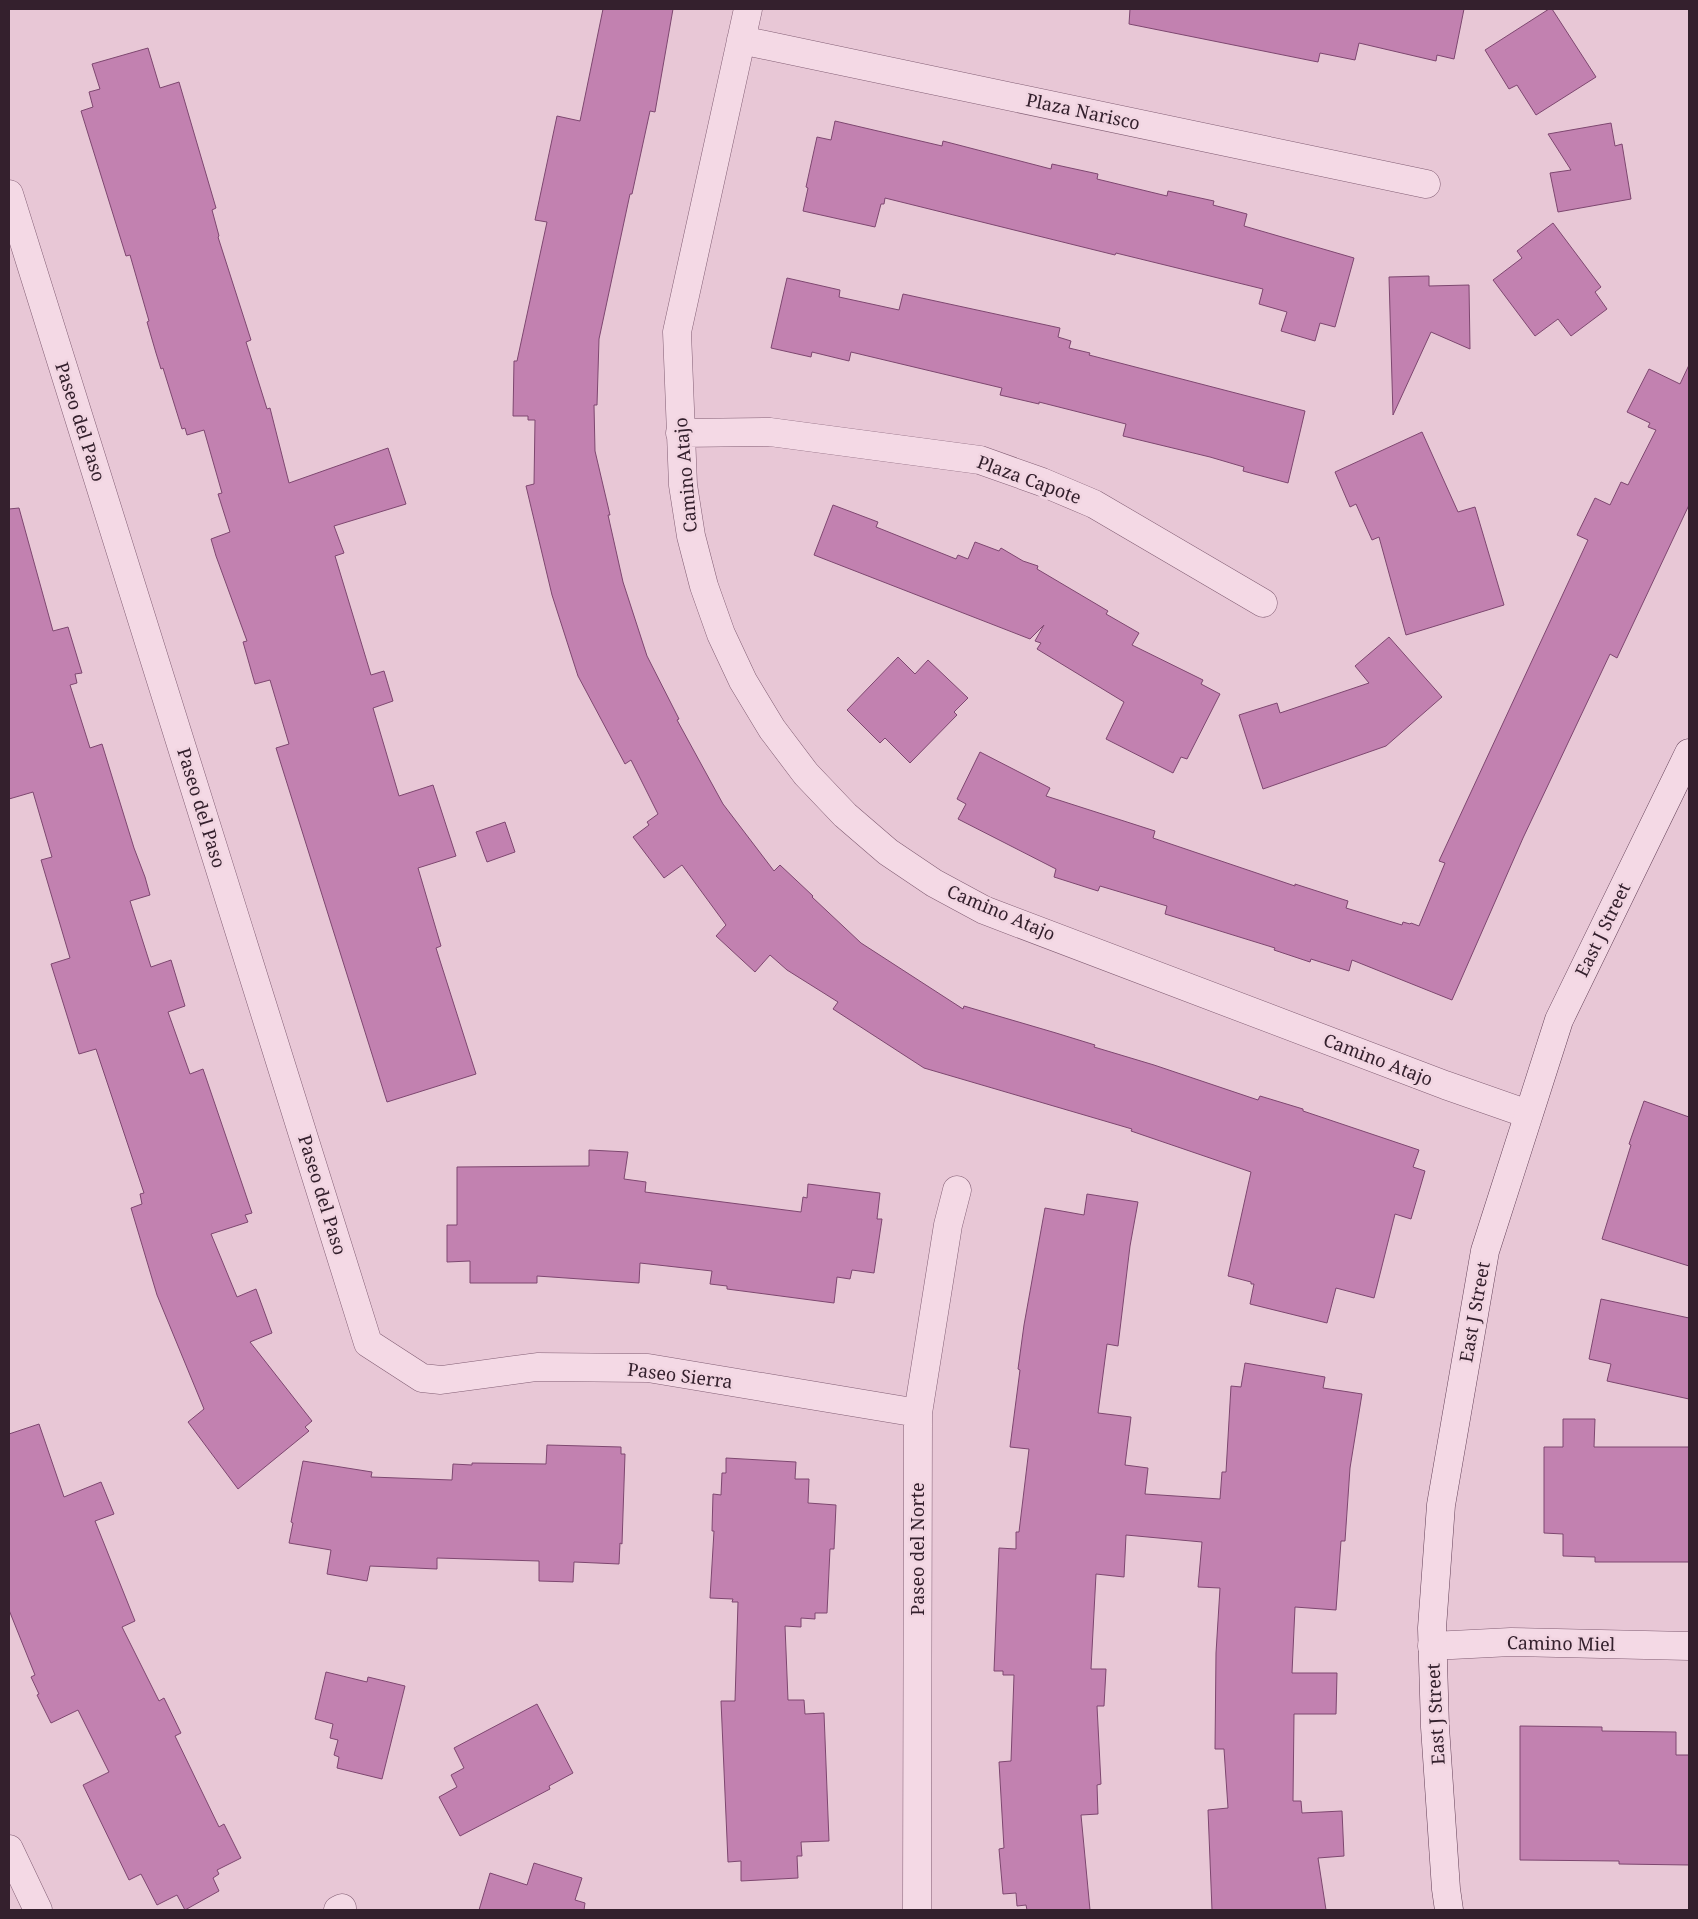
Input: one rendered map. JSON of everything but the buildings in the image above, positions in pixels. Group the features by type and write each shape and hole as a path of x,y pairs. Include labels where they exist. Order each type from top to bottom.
{"street":[{"name":"Camino Atajo","path":"748,9 677,332 680,433 683,485 693,544 710,606 743,681 772,729 806,774 845,815 888,852 934,883 984,910 1445,1085 1528,1114"},
{"name":"Plaza Narisco","path":"741,40 1426,184"},
{"name":"Paseo del Paso","path":"9,194 368,1342 422,1378 441,1380"},
{"name":"Plaza Capote","path":"680,433 770,432 980,460 1042,482 1094,504 1263,603"},
{"name":"East J Street","path":"1449,1910 1446,1889 1432,1646 1441,1505 1484,1260 1528,1114 1559,1020 1689,753"},
{"name":"Paseo del Norte","path":"917,1910 918,1413 948,1225 957,1190"},
{"name":"Paseo Sierra","path":"441,1380 537,1367 648,1368 918,1413"},
{"name":"Camino Miel","path":"1432,1646 1511,1642 1689,1646"},
{"path":"9,1849 38,1910"}]}
